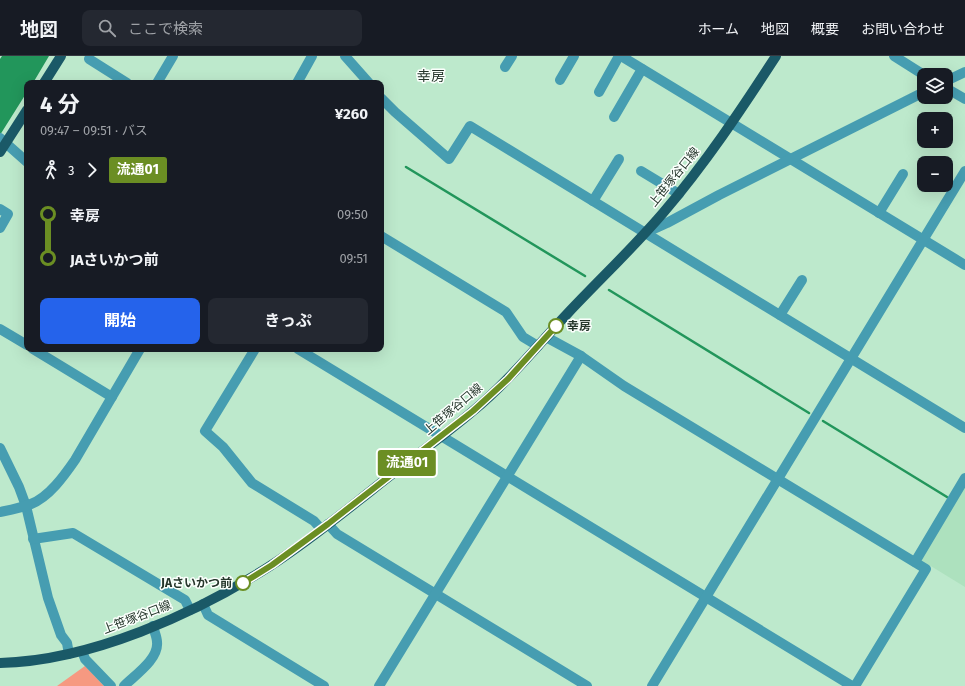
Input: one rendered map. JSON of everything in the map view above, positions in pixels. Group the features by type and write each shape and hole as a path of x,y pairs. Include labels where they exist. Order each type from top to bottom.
{"main road":[{"path":"46,80 61,56"},
{"name":"上笹塚谷口線","path":"0,662 36,660 82,651 153,626 203,604 272,565 442,436 508,379 645,233 679,194 731,123 776,56"},
{"path":"2,145 24,114"}],"street":[{"path":"158,80 173,56"},
{"path":"299,80 312,56"},
{"path":"345,56 366,80"},
{"path":"505,67 512,56"},
{"path":"560,80 574,56"},
{"path":"599,92 620,56 964,263"},
{"path":"894,56 917,71"},
{"path":"89,59 119,80"},
{"path":"614,117 642,69"},
{"path":"953,78 965,72"},
{"path":"953,92 965,99"},
{"path":"645,233 917,96"},
{"path":"384,101 449,159 470,126 965,428"},
{"path":"2,145 24,160"},
{"path":"592,201 618,159"},
{"path":"641,171 679,194"},
{"path":"652,686 965,171"},
{"path":"879,213 903,174"},
{"path":"0,209 8,214 0,228"},
{"path":"384,238 506,312 523,336 538,346"},
{"path":"780,314 802,280"},
{"path":"0,328 24,343"},
{"path":"546,337 581,356 624,386 926,569 855,686"},
{"path":"38,352 112,397"},
{"path":"0,512 26,506 38,500 64,476 75,460 138,352"},
{"path":"253,352 205,431 223,447 252,483 587,686"},
{"path":"303,352 852,686"},
{"path":"379,686 581,356"},
{"path":"0,448 19,487 26,506 48,598 61,635 67,643 69,654"},
{"path":"915,562 965,478"},
{"path":"33,539 74,534 185,600 190,610"},
{"path":"203,604 208,615 324,686"},
{"path":"124,686 152,657 156,649 158,642 153,626"},
{"path":"82,651 84,659 111,686"}],"shaded area":[{"path":"2,56 49,56 35,80 24,80 24,97 0,135 0,59"},
{"path":"965,486 965,587 921,560"},
{"path":"85,666 104,686 57,686"}],"waterway":[{"path":"406,167 585,276"},
{"path":"609,290 809,413"},
{"path":"823,421 947,497"}],"bus line":[{"name":"流通01","path":"243,583 272,565 328,524 473,411 508,379 556,326"}],"place":[{"name":"幸房","path":"556,326"},
{"name":"JAさいかつ前","path":"243,583"}],"district":[{"name":"幸房","path":"431,76"}]}
